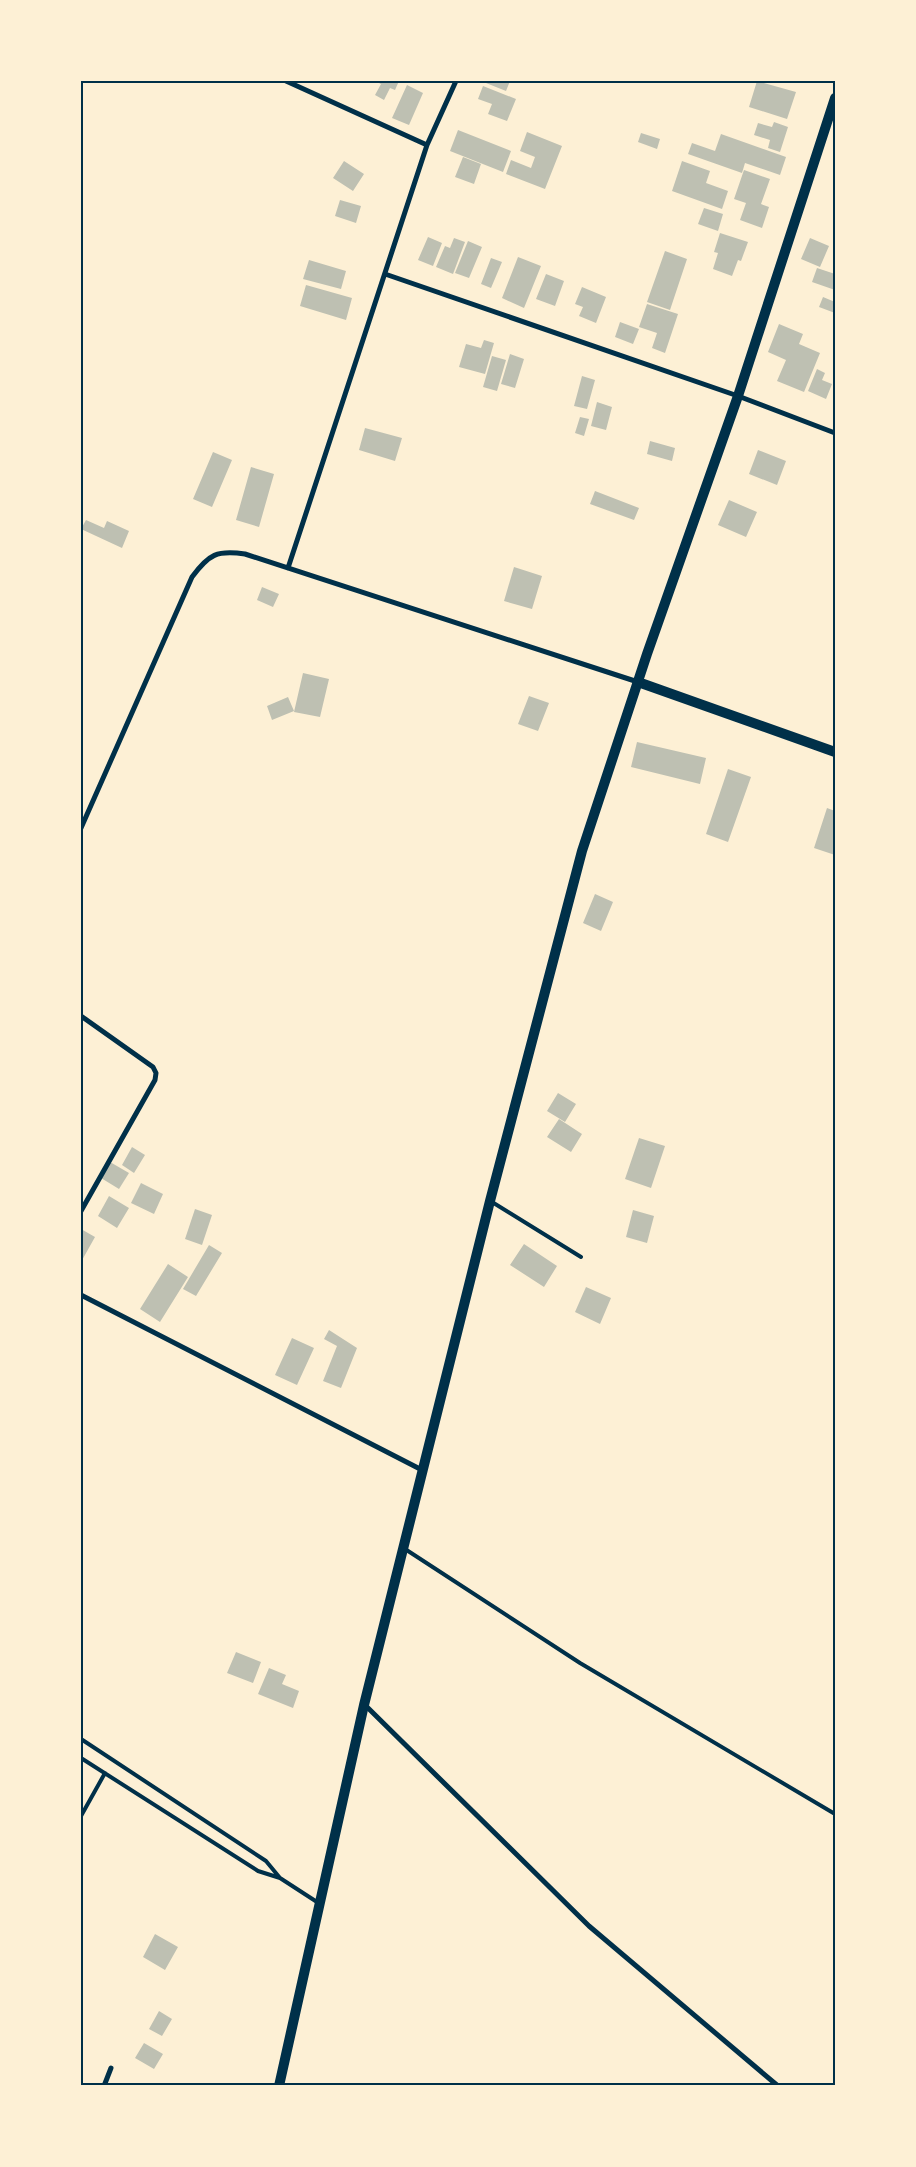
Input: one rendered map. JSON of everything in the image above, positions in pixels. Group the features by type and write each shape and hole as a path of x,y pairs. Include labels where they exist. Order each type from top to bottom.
{"main road":[{"path":"279,2086 364,1704 490,1201 582,851 638,682 738,396 835,98"},
{"path":"638,682 835,752"}],"street":[{"path":"286,81 427,145"},
{"path":"288,568 427,145 456,81"},
{"path":"385,274 738,396 835,433"},
{"path":"81,828 192,576 204,560 223,551 245,554 638,682"},
{"path":"81,1016 153,1067 156,1073 155,1080 81,1211"},
{"path":"81,1295 423,1470"},
{"path":"364,1704 588,1926 778,2086"},
{"path":"104,2086 111,2068"}],"lane":[{"path":"490,1201 581,1257"},
{"path":"404,1548 580,1663 835,1814"},
{"path":"81,1739 266,1861 280,1878"},
{"path":"81,1758 258,1871 280,1878 319,1904"},
{"path":"81,1816 104,1772"}],"building":[{"path":"375,81 399,81 395,90 390,88 384,100 375,95 381,84"},
{"path":"486,81 510,81 506,91 486,83"},
{"path":"757,81 796,92 787,119 749,107"},
{"path":"407,85 423,93 409,125 392,118"},
{"path":"483,86 516,99 507,121 488,114 492,104 478,99"},
{"path":"774,122 788,127 780,152 768,148 770,140 754,135 758,123 772,127"},
{"path":"458,130 511,151 503,172 450,151"},
{"path":"527,132 562,146 545,189 506,174 511,160 531,168 535,157 520,151"},
{"path":"641,133 660,139 657,149 638,142"},
{"path":"721,134 786,157 780,175 745,163 742,173 688,154 692,143 715,151"},
{"path":"463,157 481,164 474,184 455,177"},
{"path":"344,161 364,174 353,191 333,178"},
{"path":"682,161 710,171 706,183 728,191 722,209 672,191"},
{"path":"744,170 770,179 761,204 769,207 762,228 740,220 746,203 734,199"},
{"path":"340,200 361,206 356,223 335,216"},
{"path":"704,208 723,214 718,231 698,224"},
{"path":"720,233 748,242 741,261 738,260 732,276 713,269 718,253 714,252"},
{"path":"428,237 442,243 433,266 418,260"},
{"path":"454,238 465,242 453,274 436,267 445,246 450,248"},
{"path":"810,238 829,246 820,267 801,259"},
{"path":"468,241 482,247 469,278 455,273"},
{"path":"665,251 687,259 670,310 647,302"},
{"path":"518,257 541,266 524,308 502,298"},
{"path":"491,258 502,262 491,288 481,284"},
{"path":"309,260 346,271 341,289 303,279"},
{"path":"817,268 835,274 835,290 812,282"},
{"path":"546,274 564,281 555,306 536,299"},
{"path":"306,285 352,298 346,320 300,306"},
{"path":"582,287 606,297 596,323 579,316 583,307 575,304"},
{"path":"823,297 835,302 835,313 819,307"},
{"path":"647,304 678,314 665,353 652,348 657,333 639,327"},
{"path":"620,322 639,329 633,344 615,337"},
{"path":"779,324 803,334 799,344 820,353 804,392 777,381 786,360 768,352"},
{"path":"484,340 494,343 485,374 459,367 466,344 481,348"},
{"path":"510,354 524,359 515,388 501,384"},
{"path":"492,356 506,360 497,391 483,387"},
{"path":"817,369 825,373 822,380 832,384 826,399 808,391"},
{"path":"582,376 595,380 587,409 574,406"},
{"path":"597,402 612,407 606,430 591,426"},
{"path":"580,417 589,419 584,436 575,433"},
{"path":"365,428 402,438 395,461 359,450"},
{"path":"650,441 675,448 672,461 647,454"},
{"path":"758,450 786,461 777,485 749,474"},
{"path":"213,452 232,460 212,507 193,499"},
{"path":"251,467 274,474 259,527 236,520"},
{"path":"595,491 639,508 634,520 590,504"},
{"path":"729,500 757,512 746,537 718,525"},
{"path":"86,520 104,528 107,521 129,531 122,548 81,529"},
{"path":"514,567 542,576 532,609 504,601"},
{"path":"262,587 279,594 273,607 257,600"},
{"path":"303,673 329,679 320,717 294,712"},
{"path":"529,696 549,703 538,731 518,724"},
{"path":"288,697 294,711 272,720 267,706"},
{"path":"637,742 706,758 700,784 631,767"},
{"path":"728,769 751,777 728,842 706,834"},
{"path":"827,808 835,811 835,855 814,848"},
{"path":"595,894 613,902 601,931 583,923"},
{"path":"558,1093 576,1104 565,1122 547,1111"},
{"path":"559,1119 582,1134 571,1152 547,1137"},
{"path":"639,1138 665,1146 651,1188 625,1179"},
{"path":"132,1147 145,1155 134,1173 122,1165"},
{"path":"110,1162 129,1173 119,1189 101,1178"},
{"path":"141,1183 163,1194 154,1214 131,1203"},
{"path":"109,1196 129,1208 117,1228 98,1216"},
{"path":"195,1209 212,1215 202,1245 185,1239"},
{"path":"633,1210 654,1216 647,1243 626,1237"},
{"path":"81,1229 95,1237 81,1262"},
{"path":"524,1244 557,1266 544,1287 510,1265"},
{"path":"209,1245 222,1253 196,1296 183,1289"},
{"path":"168,1264 188,1277 160,1322 140,1309"},
{"path":"586,1287 611,1298 600,1324 575,1312"},
{"path":"329,1330 357,1348 341,1388 323,1381 337,1346 324,1339"},
{"path":"292,1338 314,1348 297,1385 275,1375"},
{"path":"236,1652 261,1662 253,1683 227,1673"},
{"path":"269,1668 286,1675 282,1684 299,1691 293,1708 258,1694"},
{"path":"155,1934 178,1947 165,1970 143,1957"},
{"path":"159,2011 172,2019 162,2036 149,2029"},
{"path":"144,2043 163,2054 154,2069 135,2058"}]}
